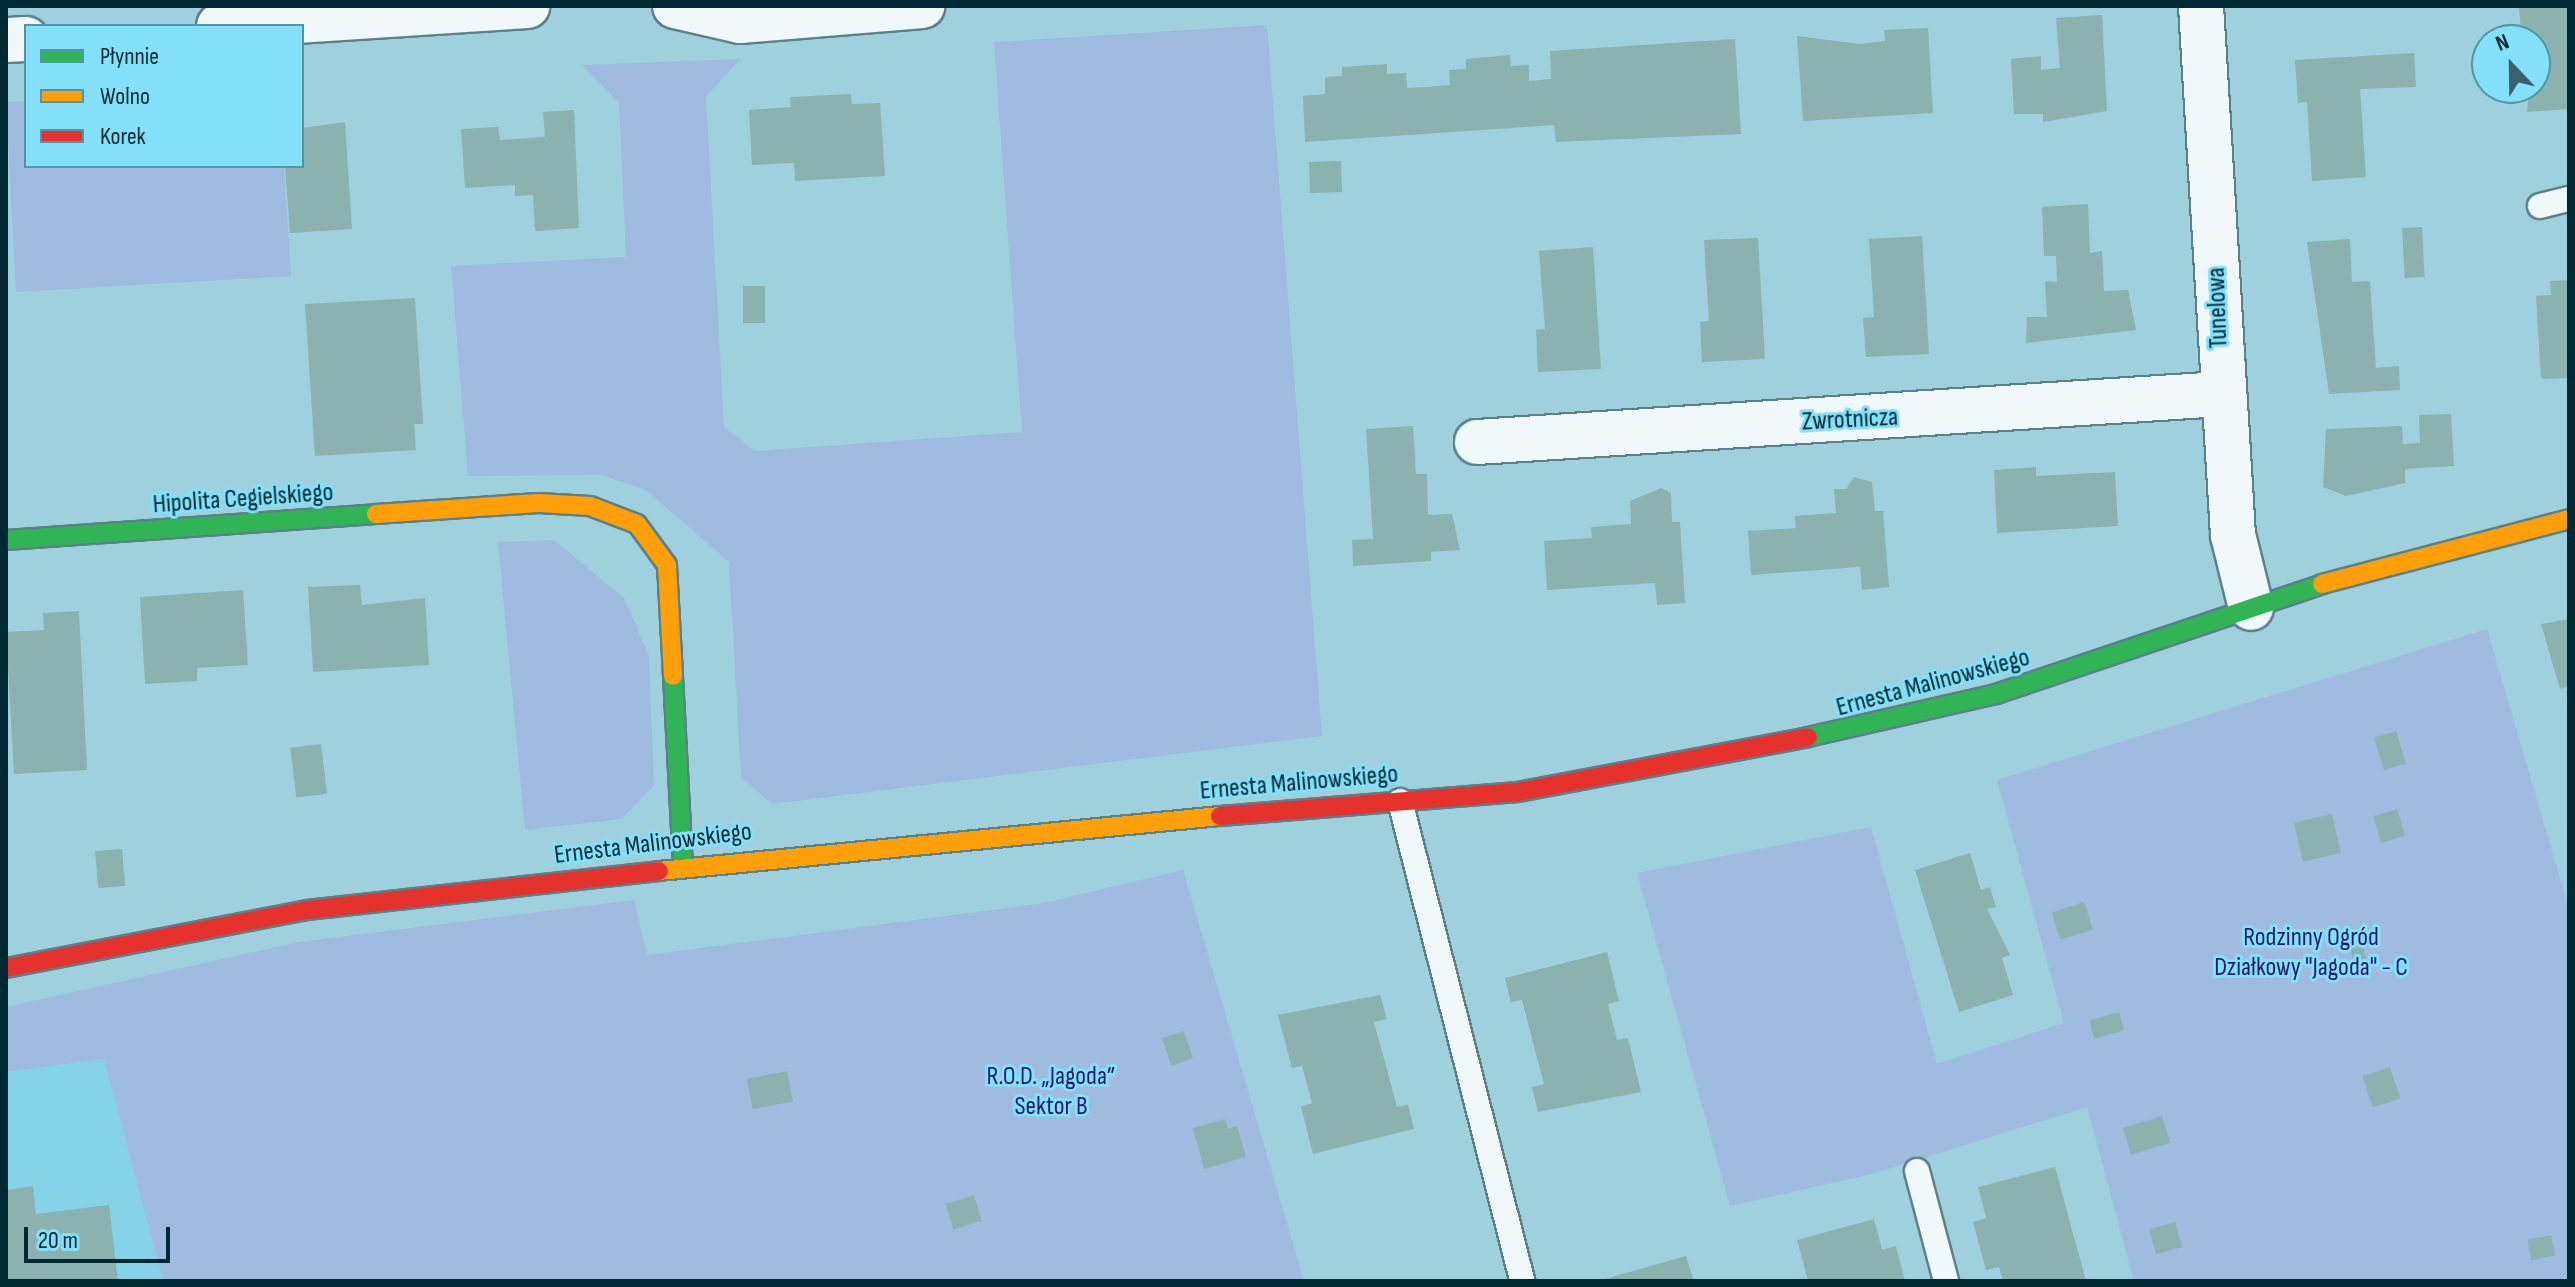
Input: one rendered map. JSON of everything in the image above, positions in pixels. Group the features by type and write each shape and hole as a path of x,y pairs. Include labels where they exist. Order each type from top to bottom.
{"street":[{"path":"250,24 527,6"},
{"path":"675,6 740,21 922,6"},
{"name":"Tunelowa","path":"2201,6 2222,394 2233,535 2251,608"},
{"name":"Zwrotnicza","path":"1477,442 2222,394"},
{"name":"Hipolita Cegielskiego","path":"6,540 484,509 590,506 637,524 667,565 683,865"},
{"name":"Ernesta Malinowskiego","path":"6,968 307,910 683,865 1518,792 1821,739 2090,666 2251,608 2444,547 2569,519"}],"lane":[{"path":"2540,206 2569,199"},
{"path":"1400,801 1522,1281"},
{"path":"1917,1171 1946,1281"}],"shaded area":[{"path":"104,1059 163,1281 6,1281 6,1072"}],"green space":[{"path":"1267,25 1322,736 772,804 741,777 729,562 646,490 602,475 468,476 451,266 626,257 619,103 582,65 741,59 706,96 724,427 755,451 1022,432 994,42"},
{"path":"24,101 24,168 284,168 291,276 16,292 6,102"},
{"path":"554,540 624,598 649,656 654,785 622,819 525,830 498,542"},
{"name":"Rodzinny Ogród Działkowy \"Jagoda\" - C","path":"2487,629 2569,909 2569,1281 2134,1281 2087,1107 1872,1174 1730,1206 1637,873 1871,827 1937,1064 2064,1023 1997,780"},
{"name":"R.O.D. „Jagoda” Sektor B","path":"1183,870 1304,1281 163,1281 104,1059 6,1072 6,1007 299,942 634,900 647,955 1044,903"}],"building":[{"path":"2519,6 2569,6 2569,109 2527,112 2528,104 2551,104 2551,24 2521,24"},
{"path":"2102,15 2107,111 2043,122 2043,114 2014,114 2011,59 2041,56 2041,70 2060,68 2056,18"},
{"path":"1928,28 1933,113 1803,121 1797,36 1860,44 1885,41 1884,30"},
{"path":"1735,39 1741,134 1556,142 1554,125 1305,142 1303,96 1325,94 1325,77 1342,76 1342,67 1387,64 1387,74 1406,73 1407,88 1427,87 1450,85 1449,70 1466,69 1466,59 1510,55 1511,66 1529,65 1529,81 1551,79 1550,51"},
{"path":"2414,53 2416,87 2360,89 2366,177 2312,181 2307,102 2298,103 2295,60"},
{"path":"851,94 852,104 880,103 885,176 795,181 794,163 752,165 749,110 791,107 790,97"},
{"path":"574,110 579,228 535,231 533,195 515,196 515,185 465,188 461,129 498,127 500,140 545,137 543,112"},
{"path":"345,122 352,229 290,233 285,168 304,168 304,128"},
{"path":"1341,161 1342,192 1310,193 1309,162"},
{"path":"2088,204 2090,253 2102,251 2104,291 2128,290 2136,330 2026,343 2027,317 2047,317 2045,281 2057,282 2056,256 2044,256 2042,207"},
{"path":"2422,227 2425,277 2405,278 2402,228"},
{"path":"1922,236 1929,354 1866,357 1863,318 1874,317 1869,239"},
{"path":"1758,238 1765,359 1702,362 1700,322 1709,321 1704,240"},
{"path":"2350,239 2352,282 2370,281 2376,368 2399,366 2400,390 2329,394 2307,242"},
{"path":"1593,247 1601,369 1538,372 1536,330 1545,329 1539,251"},
{"path":"2569,280 2569,378 2541,379 2536,296 2551,295 2550,281"},
{"path":"743,286 765,286 765,323 743,323"},
{"path":"415,298 423,424 414,424 416,450 315,456 305,304"},
{"path":"2451,414 2454,466 2405,469 2405,483 2346,496 2323,487 2326,429 2402,426 2403,444 2420,443 2419,415"},
{"path":"1413,426 1416,474 1427,474 1428,515 1452,514 1460,550 1431,552 1431,561 1353,566 1352,540 1373,539 1366,429"},
{"path":"2036,467 2036,476 2115,472 2118,526 1997,533 1994,470"},
{"path":"1854,477 1872,482 1875,511 1883,511 1889,587 1862,590 1860,567 1751,575 1748,531 1796,528 1795,516 1836,513 1834,489 1846,489"},
{"path":"1661,488 1671,493 1672,522 1680,522 1685,603 1657,605 1655,583 1547,590 1544,541 1592,538 1591,527 1631,524 1630,501"},
{"path":"360,585 362,605 425,598 429,665 313,672 308,587"},
{"path":"243,590 248,665 197,668 197,681 145,684 140,597"},
{"path":"79,611 87,770 14,774 6,632 44,630 43,613"},
{"path":"2569,619 2569,686 2560,689 2541,624"},
{"path":"2396,731 2406,764 2384,770 2374,738"},
{"path":"321,744 327,794 296,797 290,748"},
{"path":"2397,809 2405,836 2381,843 2373,816"},
{"path":"2332,814 2341,853 2303,862 2294,823"},
{"path":"122,849 125,886 98,888 95,851"},
{"path":"1970,853 1981,890 1990,887 1996,907 1987,909 2010,955 2002,958 2013,995 1959,1012 1915,870"},
{"path":"2084,902 2093,930 2061,940 2052,913"},
{"path":"2363,944 2368,971 2355,973 2350,946"},
{"path":"1607,952 1619,1001 1608,1004 1617,1040 1628,1038 1641,1092 1538,1112 1532,1087 1544,1084 1522,1000 1511,1002 1505,978"},
{"path":"1380,995 1387,1019 1374,1022 1397,1107 1408,1105 1414,1129 1313,1154 1301,1106 1312,1103 1302,1066 1292,1068 1278,1015"},
{"path":"2119,1012 2124,1030 2094,1039 2089,1021"},
{"path":"1184,1031 1193,1059 1171,1066 1162,1038"},
{"path":"2390,1067 2400,1098 2373,1107 2362,1076"},
{"path":"787,1071 793,1101 753,1109 747,1079"},
{"path":"2162,1116 2170,1143 2131,1155 2123,1128"},
{"path":"1225,1119 1228,1129 1237,1126 1246,1157 1204,1169 1193,1128"},
{"path":"2055,1167 2086,1281 2003,1281 1999,1267 1986,1270 1973,1222 1986,1218 1978,1187"},
{"path":"33,1186 36,1214 109,1205 118,1281 6,1281 6,1190"},
{"path":"974,1195 982,1221 953,1230 945,1204"},
{"path":"1874,1219 1882,1250 1896,1246 1905,1281 1808,1281 1797,1240"},
{"path":"2175,1222 2182,1247 2156,1254 2149,1229"},
{"path":"2551,1235 2555,1256 2531,1260 2527,1240"},
{"path":"1686,1256 1694,1281 1601,1281 1601,1280"}],"traffic: fast":[{"path":"6,540 376,514"},
{"path":"1808,737 1996,694 2322,584"},
{"path":"673,676 683,865"}],"traffic: slow":[{"path":"376,514 539,503 590,506 637,524 667,565 673,676"},
{"path":"2322,584 2569,519"},
{"path":"659,871 1220,816"}],"traffic: jam":[{"path":"1220,816 1518,792 1808,737"},
{"path":"6,968 307,910 659,871"}]}
